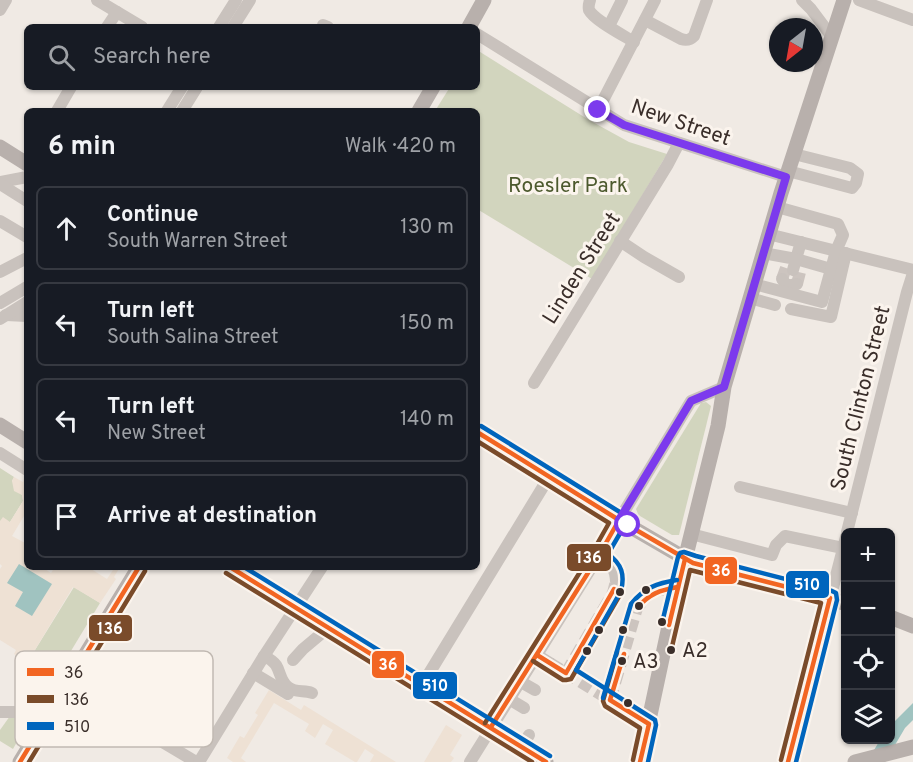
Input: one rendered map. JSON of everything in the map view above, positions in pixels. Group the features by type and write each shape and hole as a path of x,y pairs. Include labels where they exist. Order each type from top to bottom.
{"main road":[{"path":"471,24 483,0"},
{"path":"640,762 658,672 717,426 724,387 768,234 844,0"},
{"path":"421,108 430,90"},
{"path":"0,147 24,164"},
{"path":"0,425 24,440"},
{"path":"480,434 693,563 841,601"},
{"path":"88,651 137,570"},
{"path":"235,570 491,728 526,741 546,762"},
{"path":"895,619 913,626"},
{"path":"20,762 29,747"},
{"path":"861,761 913,747"}],"street":[{"path":"0,10 6,0"},
{"path":"98,0 137,24"},
{"path":"221,24 236,0"},
{"path":"235,24 250,0"},
{"path":"590,0 590,11 597,18 634,42"},
{"path":"609,26 622,0"},
{"path":"598,110 656,0"},
{"path":"645,20 681,39 691,40 706,0"},
{"path":"802,0 832,37"},
{"path":"859,0 913,20"},
{"path":"110,24 117,12"},
{"name":"New Street","path":"480,36 624,125 787,174 852,188 856,183 858,174 850,168 794,154"},
{"path":"59,108 69,90"},
{"path":"169,108 180,90"},
{"path":"184,108 195,90"},
{"name":"Linden Street","path":"534,383 679,143"},
{"path":"24,168 0,183 24,199"},
{"path":"777,207 838,224 843,235 831,317 791,309"},
{"path":"0,221 24,235"},
{"path":"768,234 913,272"},
{"path":"620,241 679,277"},
{"path":"791,275 801,242"},
{"path":"763,253 822,302 831,269 841,252"},
{"path":"0,272 24,260"},
{"path":"752,291 791,275 831,269"},
{"name":"South Clinton Street","path":"848,528 913,272"},
{"path":"0,303 24,289"},
{"path":"752,291 775,305"},
{"path":"3,317 24,304"},
{"path":"3,317 24,316"},
{"path":"470,762 598,557 691,401 724,387"},
{"path":"0,453 24,468"},
{"path":"422,685 549,477"},
{"path":"740,487 852,513"},
{"path":"691,534 772,555 776,545 785,536 841,542"},
{"path":"788,762 841,554"},
{"path":"598,557 612,566 616,573 616,581"},
{"path":"213,737 320,570"},
{"path":"645,598 654,591 678,587"},
{"path":"293,660 328,628"},
{"path":"253,673 292,696 310,697 308,691 295,691 288,687 282,681 275,663 264,656"},
{"path":"537,656 550,663"},
{"path":"520,682 535,690"},
{"path":"509,699 524,708"},
{"path":"634,715 649,724"},
{"path":"172,747 197,762 206,747"}],"green space":[{"name":"Roesler Park","path":"480,52 589,120 629,142 667,154 592,279 480,211 480,108 437,108 448,90 480,90"},
{"path":"706,402 711,406 679,535 672,535 640,516 636,509 701,403"},
{"path":"0,468 14,477 12,481 22,495 23,501 10,522 0,522"},
{"path":"74,587 100,603 71,651 34,651"},
{"path":"10,716 15,718 13,749 0,741 0,730"}],"shaded area":[{"path":"14,477 23,482 24,478 24,516 12,536 24,542 24,570 46,570 51,573 53,570 93,570 107,579 113,570 118,570 114,577 116,579 100,603 73,587 34,651 16,651 0,640 0,569 2,566 0,564 0,521 3,517 10,522 23,501 22,495 14,491 12,481"},
{"path":"269,690 301,710 304,705 396,762 370,762 374,755 365,749 355,762 325,744 333,730 323,724 315,738 305,731 309,724 274,703 241,758 246,762 233,762 227,758 240,736 244,738"},
{"path":"446,725 462,735 450,755 454,758 451,762 424,762"}],"water":[{"path":"19,564 24,567 24,570 29,570 52,584 32,616 15,606 23,592 7,583"},
{"path":"913,703 913,720 905,728 885,762 867,762 878,744 895,744 895,721"}],"tunnel":[{"path":"782,279 786,268"},
{"path":"797,284 800,272"},
{"path":"566,673 613,593 616,581"},
{"path":"610,700 637,608 645,598"},
{"path":"550,663 634,715"}],"transit line":[{"name":"510","path":"481,426 626,517 626,523 608,554 621,570 623,580 621,591 576,670 655,720 656,725 648,762"},
{"name":"36","path":"480,434 693,563 830,598 788,762"},
{"name":"136","path":"480,443 609,523 485,723"},
{"name":"36","path":"491,727 619,520"},
{"name":"510","path":"662,623 678,557 684,552 836,593 837,600 796,762"},
{"name":"36","path":"669,625 685,559"},
{"name":"36","path":"88,651 137,570"},
{"name":"36","path":"235,570 546,762"},
{"name":"510","path":"249,570 550,756"},
{"name":"136","path":"671,651 690,570 821,603 781,760"},
{"name":"136","path":"96,651 145,571"},
{"name":"136","path":"226,573 532,762"},
{"name":"510","path":"603,698 631,604 651,587 677,580"},
{"name":"36","path":"637,608 655,593 678,587"},
{"name":"36","path":"537,655 566,673 614,589"},
{"name":"136","path":"533,661 563,680 571,679 621,593"},
{"name":"136","path":"617,652 603,701 605,706 640,728 633,760"},
{"name":"36","path":"624,654 610,700 649,724 640,762"},
{"name":"36","path":"20,762 29,747"},
{"name":"136","path":"29,762 38,747"}],"place":[{"name":"A2","path":"671,650"},
{"name":"A3","path":"622,661"}],"route":[{"path":"598,110 624,125 786,177 724,387 691,401 619,520 628,525"}]}
